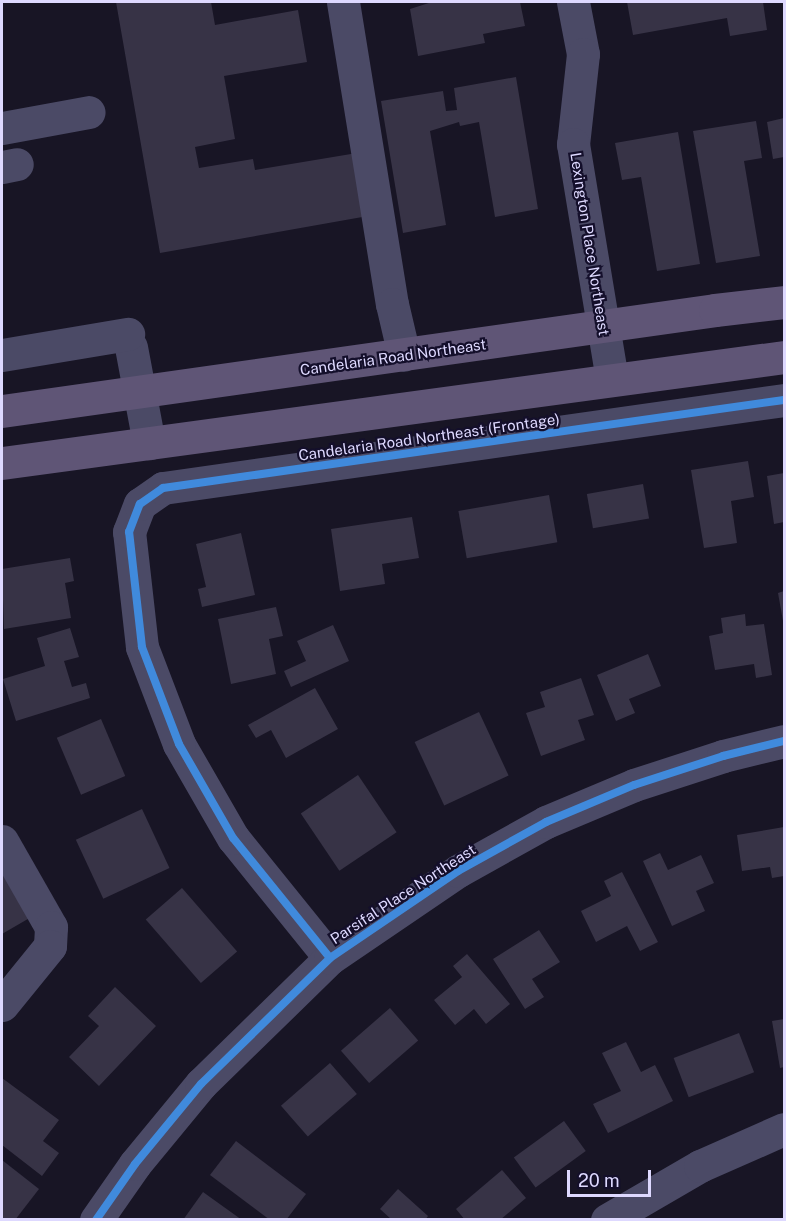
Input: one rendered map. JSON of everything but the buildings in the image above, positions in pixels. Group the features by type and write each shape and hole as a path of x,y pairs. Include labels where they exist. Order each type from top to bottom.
{"main road":[{"name":"Candelaria Road Northeast","path":"2,411 784,302"},
{"path":"2,463 784,357"}],"street":[{"path":"343,2 392,304 404,355"},
{"name":"Lexington Place Northeast","path":"573,2 583,54 573,144 612,379"},
{"path":"2,128 89,112"},
{"path":"2,355 129,340 149,443"},
{"name":"Candelaria Road Northeast (Frontage)","path":"330,958 233,838 179,744 142,647 129,532 140,504 163,488 784,400"},
{"name":"Parsifal Place Northeast","path":"96,1220 135,1164 201,1084 330,958 458,871 546,822 634,785 723,756 784,741"},
{"path":"2,841 51,927 50,946 2,1005"},
{"path":"607,1220 700,1166 784,1130"}],"cycle path":[{"path":"330,958 233,838 179,744 142,647 129,532 140,504 163,488 784,400"},
{"path":"96,1220 135,1164 201,1084 330,958 458,871 546,822 634,785 723,756 784,741"}]}
